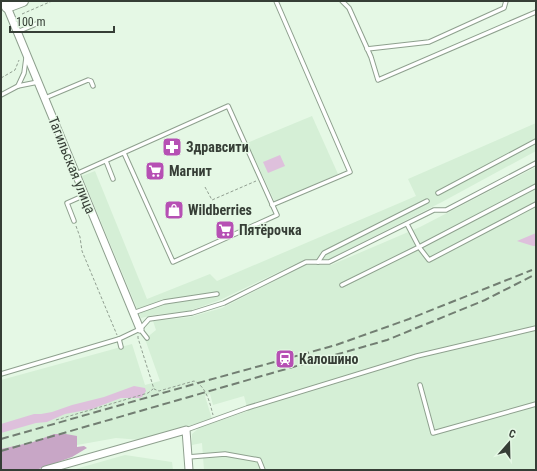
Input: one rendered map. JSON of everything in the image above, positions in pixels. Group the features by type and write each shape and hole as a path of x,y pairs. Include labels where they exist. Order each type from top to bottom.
{"main road":[{"path":"4,4 22,1"}],"street":[{"name":"Тагильская улица","path":"4,4 45,98 140,329"},
{"path":"45,470 186,429 189,470"}],"lane":[{"path":"272,205 332,178 350,172 276,1"},
{"path":"342,1 349,8 367,49 378,80 536,12"},
{"path":"367,49 429,42 504,8 506,1"},
{"path":"17,32 36,24"},
{"path":"18,86 24,73 26,54"},
{"path":"45,98 88,80 91,81 94,86"},
{"path":"1,95 18,86 38,82"},
{"path":"76,174 228,106 277,215 173,262 124,153"},
{"path":"438,193 536,141"},
{"path":"106,161 113,179"},
{"path":"1,374 119,339 140,329 149,319 192,313 224,303 306,262 330,262 434,210 446,210 536,163"},
{"path":"342,285 536,186"},
{"path":"74,221 67,203 84,195"},
{"path":"318,262 324,253 427,201"},
{"path":"407,224 419,247 429,260 536,204"},
{"path":"133,313 164,302 217,294"},
{"path":"186,429 417,356 536,328"},
{"path":"140,329 147,338"},
{"path":"119,339 121,347"},
{"path":"420,385 433,433 536,404"},
{"path":"188,457 225,454 259,460 263,470"}],"path":[{"path":"22,14 52,1"},
{"path":"1,78 14,70 19,60"},
{"path":"206,187 212,200 256,181"},
{"path":"74,221 80,237 82,251 119,339"},
{"path":"140,329 138,338 154,389"},
{"path":"154,389 159,391 194,381 198,383 208,395 214,419"},
{"path":"56,420 148,393 154,389"}],"shaded area":[{"path":"312,116 338,174 275,202 247,143"},
{"path":"536,123 536,151 442,202 329,259 306,259 220,300 189,311 141,318 82,176 95,171 147,299 210,274 217,281 416,196 408,179"},
{"path":"280,155 285,166 268,173 263,162"},
{"path":"536,167 536,470 204,470 202,443 192,445 192,434 199,428 248,411 244,396 213,405 210,394 205,396 212,419 141,440 116,438 66,447 1,470 1,380 132,344 145,385 160,381 145,339 156,330 153,321 190,317 222,308 306,265 331,265 420,227"},
{"path":"536,233 536,246 517,241"},
{"path":"134,386 145,388 146,391 142,397 121,398 92,409 65,414 47,422 36,423 1,433 1,424 34,414 52,412 104,397"},
{"path":"54,434 77,436 77,447 84,446 87,448 72,457 36,470 1,470 1,449 33,442"},
{"path":"125,455 172,462 173,470 72,470"}],"railway":[{"path":"1,439 336,345 409,319 532,270"},
{"path":"1,451 387,340 485,300 536,274"}],"place":[{"name":"Здравсити","path":"172,147"},
{"name":"Магнит","path":"155,171"},
{"name":"Wildberries","path":"174,210"},
{"name":"Пятёрочка","path":"225,230"},
{"name":"Калошино","path":"285,359"}]}
